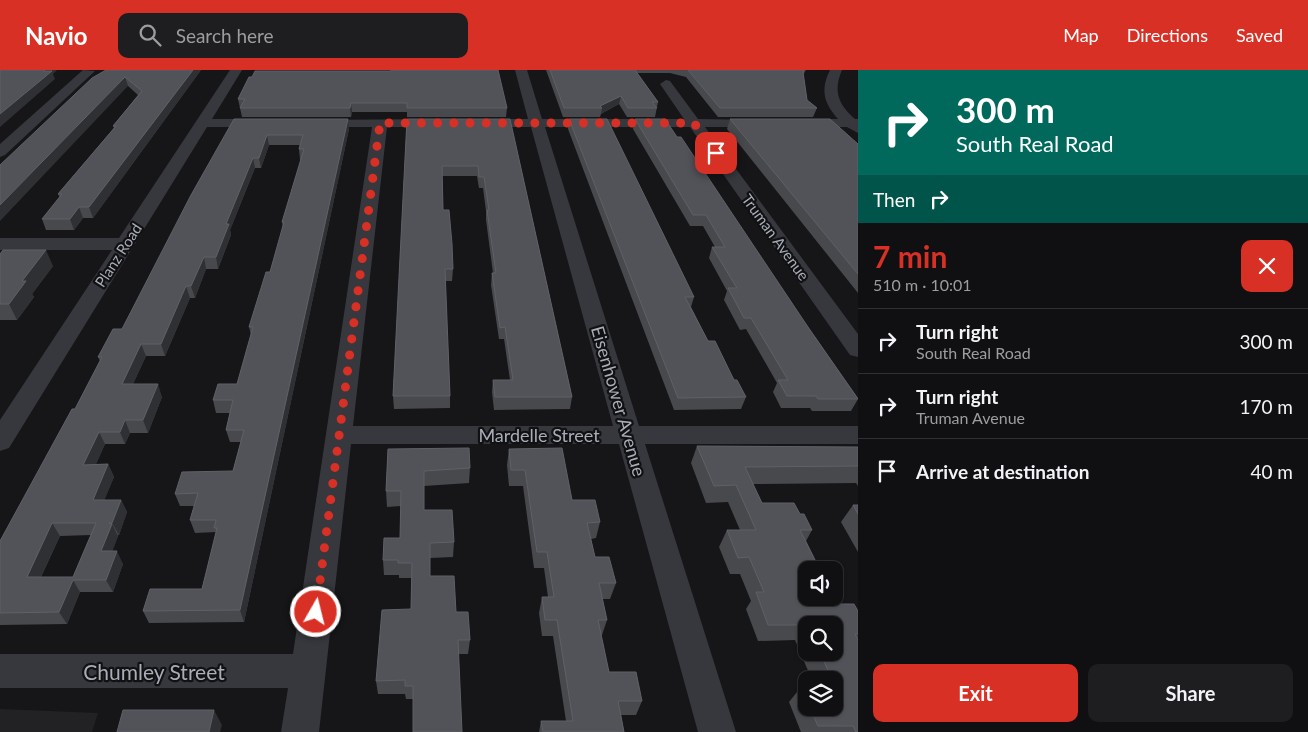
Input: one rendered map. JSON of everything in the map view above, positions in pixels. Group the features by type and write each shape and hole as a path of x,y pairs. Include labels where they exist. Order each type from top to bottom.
{"street":[{"name":"Eisenhower Avenue","path":"522,70 717,732"},
{"path":"836,70 830,80 830,96 834,105 856,125"},
{"path":"0,152 89,71"},
{"name":"Planz Road","path":"0,440 202,123 237,73"},
{"name":"Truman Avenue","path":"666,84 858,350"},
{"path":"202,123 277,123"},
{"path":"305,123 777,123 856,125"},
{"path":"300,732 380,123"},
{"path":"0,244 125,244"},
{"name":"Mardelle Street","path":"339,435 858,435"},
{"name":"Chumley Street","path":"0,671 308,671"}],"shaded area":[{"path":"0,709 98,713 92,732 0,732"}],"building":[{"path":"0,70 45,70 52,71 0,114"},
{"path":"106,70 193,70 89,207 79,207 70,219 42,219 62,194 58,194 116,126 113,126 142,91 125,77 0,205 0,165 92,78"},
{"path":"498,70 507,108 407,108 407,103 351,103 350,108 240,108 245,99 238,99 249,77 252,77 255,71"},
{"path":"550,70 635,70 658,102 652,102 657,108 628,108 621,96 600,106 602,108 564,108"},
{"path":"688,70 804,70 807,100 817,108 720,108"},
{"path":"234,119 348,119 240,610 143,611 150,589 202,589 217,528 214,528 216,520 190,520 198,493 175,494 182,472 233,471 244,430 226,430 233,400 213,400 218,384 237,384 253,327 249,327 266,272 270,272 284,222 282,222 304,149 299,149 303,135 267,135 259,158 253,158 226,224 229,224 216,257 204,257 191,286 186,286 161,344 141,344 122,384 158,384 143,420 125,420 120,432 99,432 83,465 108,464 93,500 121,500 112,523 109,523 112,524 101,551 117,551 106,580 73,580 59,612 0,613 0,541 72,409 75,409 102,357 98,357 113,329 122,329 191,195","holes":["52,523 96,523 73,577 27,577"]},
{"path":"407,119 510,119 572,397 495,397 493,380 513,380 505,327 500,328 492,273 496,273 487,210 489,210 484,177 479,177 478,166 442,166 443,210 449,210 453,269 445,269 450,396 393,396"},
{"path":"569,119 607,119 694,297 685,297 708,341 715,341 734,380 737,380 746,397 678,398"},
{"path":"635,119 665,119 677,137 681,137 858,399 818,399 816,396 787,396 778,380 788,380 751,318 744,318 728,288 737,288 712,247 725,247 706,215 693,215"},
{"path":"730,119 830,119 858,144 858,274"},
{"path":"3,250 46,250 22,281 26,281 9,304 0,304 0,254"},
{"path":"697,446 858,447 858,466 745,467 762,503 794,503 800,514 804,514 812,530 800,530 816,561 798,561 798,606 843,606 843,604 854,604 858,611 858,634 855,634 858,640 858,732 856,732 853,726 818,726 814,716 843,716 843,671 828,671 824,661 843,661 843,616 798,616 798,625 768,625 756,592 764,592 749,557 738,558 727,530 756,530 736,485 714,486"},
{"path":"469,448 470,468 424,471 424,510 452,510 454,542 430,543 430,576 454,576 456,612 468,612 470,640 458,640 462,732 413,732 413,686 405,686 405,680 376,681 382,610 411,609 412,563 398,563 398,560 383,560 384,538 400,538 401,491 386,491 388,449"},
{"path":"562,448 572,500 595,500 600,522 587,523 595,557 609,557 616,583 599,583 607,620 598,620 609,672 636,672 642,701 618,701 624,732 543,732 541,721 573,721 557,620 545,620 542,597 554,597 547,552 537,552 525,470 511,470 509,449"},
{"path":"853,505 858,505 858,514"},
{"path":"123,710 214,710 209,732 117,732"}],"route":[{"path":"316,612 380,123 694,123 716,153"}]}
